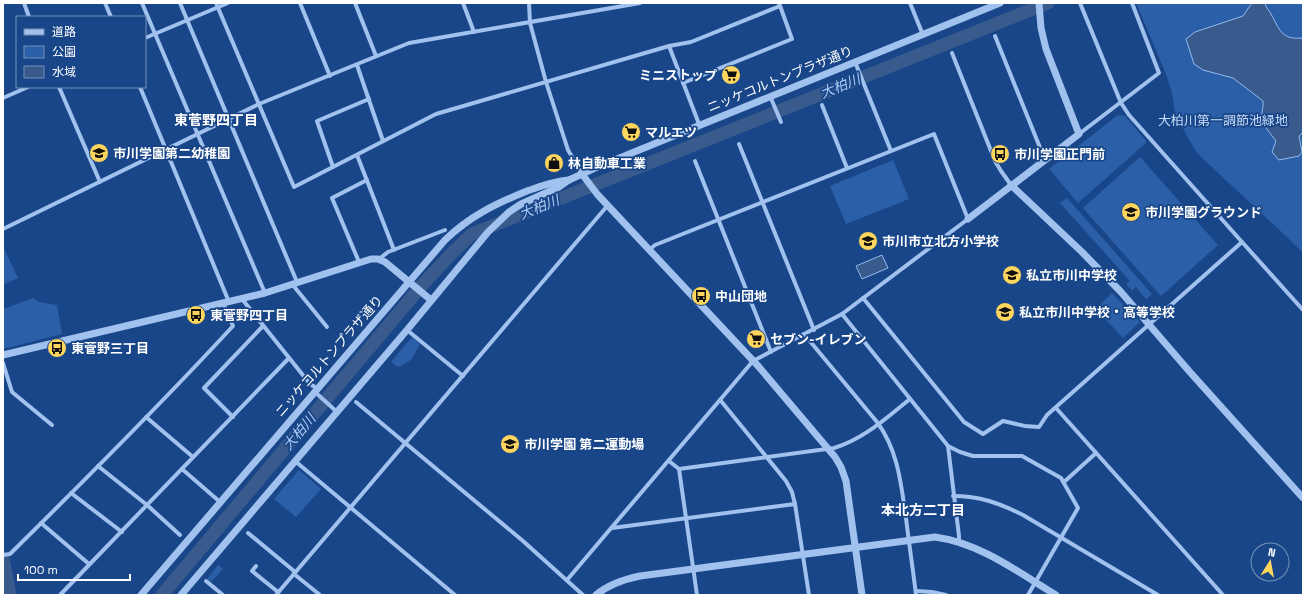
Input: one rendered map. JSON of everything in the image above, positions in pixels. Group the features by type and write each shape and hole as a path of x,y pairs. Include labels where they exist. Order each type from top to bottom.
{"street":[{"path":"24,3 29,16"},
{"path":"105,3 111,16"},
{"path":"142,3 265,294"},
{"path":"180,3 295,283 327,327"},
{"path":"146,38 217,5 228,3"},
{"path":"300,3 330,76"},
{"path":"355,3 376,56"},
{"path":"463,3 474,32"},
{"path":"529,3 530,23 546,82 568,150 582,174 597,194 753,361 828,449 841,467 846,481 862,595"},
{"path":"3,229 166,150 228,118 409,43 640,3"},
{"path":"910,3 923,35"},
{"name":"ニッケコルトンプラザ通り","path":"181,595 407,330 429,299 488,232 509,212 538,195 559,187 569,180 699,124 1000,3"},
{"path":"1039,3 1042,34 1046,49 1079,134"},
{"path":"1080,3 1121,103 1129,116 1303,310"},
{"path":"567,580 721,401 753,361 842,314 1159,73 1132,3"},
{"path":"217,5 294,187 436,114 669,46 691,42 779,5 792,40 683,83"},
{"path":"995,36 1045,160"},
{"path":"669,46 699,124"},
{"path":"952,53 995,161 1000,171 1011,185 1082,252 1150,324 1189,371 1303,498"},
{"path":"855,62 891,151"},
{"path":"357,65 383,141"},
{"path":"3,98 26,88"},
{"path":"59,88 100,182"},
{"path":"3,556 10,554 178,386 233,326 226,303 140,88"},
{"path":"770,96 781,122"},
{"path":"334,167 317,121 369,99"},
{"path":"822,105 847,168"},
{"path":"649,250 655,245 934,134 968,219"},
{"path":"739,144 814,330"},
{"path":"357,155 394,250"},
{"path":"695,161 771,352"},
{"path":"359,262 332,198 367,180"},
{"name":"ニッケコルトンプラザ通り","path":"141,595 316,390 411,284 445,240 469,219 492,206 555,181 569,180"},
{"path":"256,566 252,571 277,594 608,205"},
{"path":"378,259 388,252 445,230"},
{"path":"863,298 964,422 983,434 1003,421 1025,426 1039,427 1047,415 1242,242"},
{"path":"3,355 265,294 371,259 378,259 392,267 429,299"},
{"path":"242,299 310,384 337,412"},
{"path":"842,314 948,446 973,456 1022,456 1061,478 1064,482 1078,508 1028,595"},
{"path":"232,417 204,388 263,326"},
{"path":"407,330 463,376"},
{"path":"804,334 885,433 896,459 900,477 916,593 932,592 946,595"},
{"path":"60,595 289,358"},
{"path":"3,363 12,392 52,425"},
{"path":"669,461 679,468 834,448 851,442 869,432 910,398"},
{"path":"721,401 786,481 792,492 809,595"},
{"path":"356,402 523,541 583,595"},
{"path":"1056,408 1223,595"},
{"path":"146,418 193,458"},
{"path":"948,446 959,542"},
{"path":"1064,482 1096,453"},
{"path":"295,461 352,507 455,595"},
{"path":"98,466 147,505 180,536"},
{"path":"679,468 697,595"},
{"path":"182,469 220,502"},
{"path":"71,493 122,532"},
{"path":"953,496 982,498 1000,504 1023,515 1061,539 1158,595"},
{"path":"612,528 795,504"},
{"path":"41,523 89,564"},
{"path":"248,533 294,571 294,574 320,595"},
{"path":"596,595 625,579 640,576 909,540 935,538 951,540 969,545 989,555 1056,595"},
{"path":"206,581 223,595"}],"green space":[{"name":"大柏川第一調節池緑地","path":"1136,3 1303,3 1303,253 1195,150 1175,112 1172,93 1166,74"},
{"path":"1118,115 1125,116 1147,142 1078,203 1049,169"},
{"path":"1140,157 1218,245 1161,296 1083,208"},
{"path":"893,160 909,199 846,224 830,186"},
{"path":"1067,198 1152,294 1146,299 1135,286 1132,291 1126,284 1130,281 1060,203"},
{"path":"3,246 18,278 3,285"},
{"path":"1112,293 1140,322 1123,338 1096,309"},
{"path":"33,298 39,302 57,305 62,334 3,349 3,309"},
{"path":"412,337 420,344 411,360 398,367 391,362"},
{"path":"299,470 321,489 296,517 274,499"},
{"path":"218,565 223,569 211,582 207,579"}],"water":[{"path":"1252,3 1265,3 1279,28 1285,35 1294,38 1301,38 1303,40 1303,132 1299,136 1302,152 1299,156 1279,160 1272,152 1276,141 1263,121 1263,101 1233,78 1203,70 1194,64 1186,39 1195,32 1243,16"},
{"path":"882,255 888,268 862,279 856,266"}],"waterway":[{"name":"大柏川","path":"162,595 423,284 472,234 1048,3"},
{"path":"3,558 10,595"}],"place":[{"name":"ミニストップ","path":"731,75"},
{"name":"マルエツ","path":"631,132"},
{"name":"市川学園第二幼稚園","path":"99,153"},
{"name":"市川学園正門前","path":"1000,154"},
{"name":"林自動車工業","path":"554,163"},
{"name":"市川学園グラウンド","path":"1131,212"},
{"name":"市川市立北方小学校","path":"868,241"},
{"name":"私立市川中学校","path":"1012,275"},
{"name":"中山団地","path":"701,296"},
{"name":"私立市川中学校・高等学校","path":"1005,312"},
{"name":"東菅野四丁目","path":"196,315"},
{"name":"セブン-イレブン","path":"756,339"},
{"name":"東菅野三丁目","path":"57,348"},
{"name":"市川学園 第二運動場","path":"510,444"}],"district":[{"name":"東菅野四丁目","path":"216,120"},
{"name":"本北方二丁目","path":"923,510"}]}
